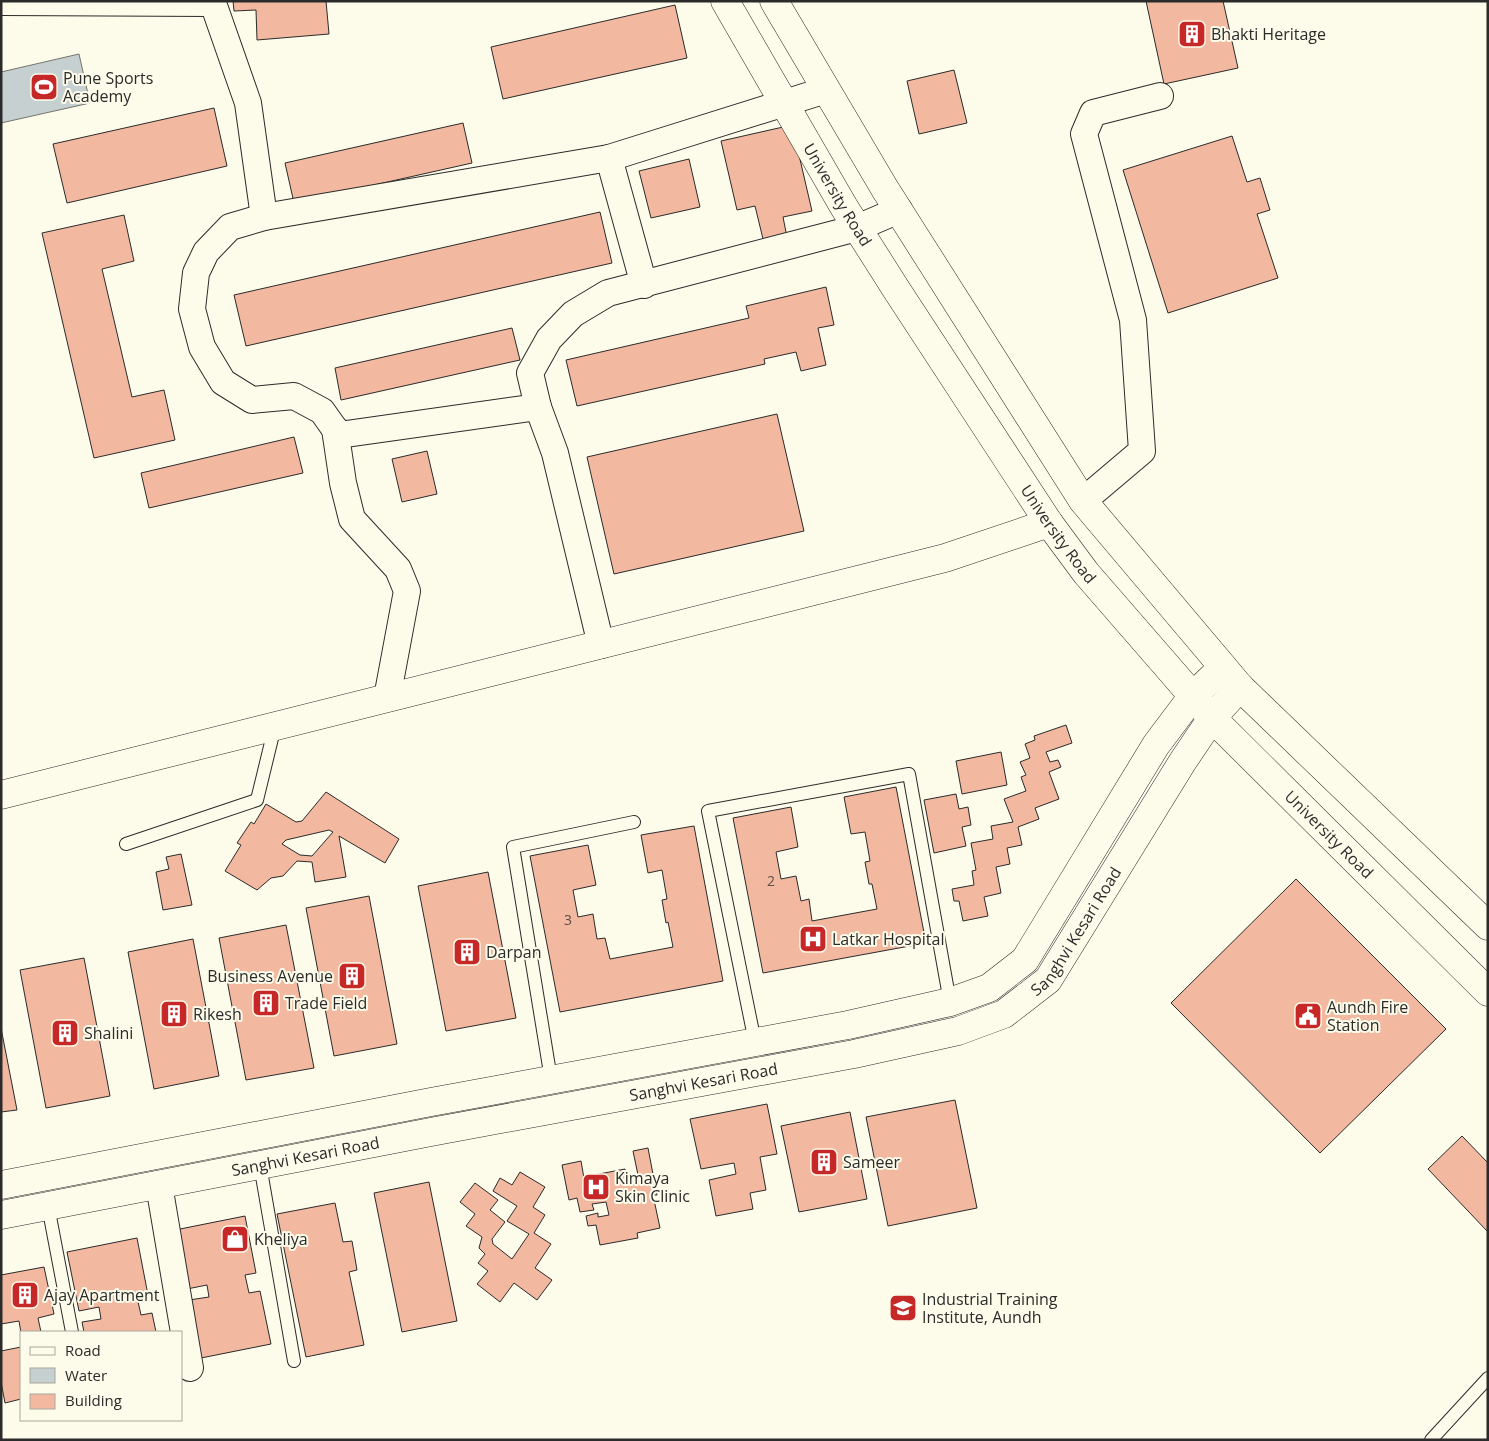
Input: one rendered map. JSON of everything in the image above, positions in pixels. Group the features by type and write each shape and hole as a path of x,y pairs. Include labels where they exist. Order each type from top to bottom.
{"main road":[{"name":"University Road","path":"725,1 857,228 1049,523 1086,573 1212,718 1488,992"},
{"path":"774,1 899,210 1083,502 1240,687 1488,926"},
{"path":"1,795 945,558 1049,523 1083,502"},
{"name":"Sanghvi Kesari Road","path":"1,1185 848,1024 950,1002 989,988 1025,960 1156,745 1192,697 1223,667"},
{"name":"Sanghvi Kesari Road","path":"1,1215 854,1054 958,1031 1004,1014 1048,980 1183,760 1212,718 1240,687"},
{"path":"1455,894 1488,906"}],"street":[{"path":"1,2 213,2 248,103 264,217"},
{"path":"538,407 339,436 322,411 294,396 252,400 223,382 202,347 192,309 196,273 206,252 230,227 264,217 609,158 826,90"},
{"path":"1083,502 1142,451 1133,320 1084,134 1093,113 1160,96"},
{"path":"609,158 644,285"},
{"path":"601,645 555,453 538,407 530,373 548,339 573,314 608,293 857,228 899,210"},
{"path":"335,429 343,483 352,519 398,569 407,591 387,698"},
{"path":"159,1185 190,1368"}],"lane":[{"path":"126,844 257,800 275,726"},
{"path":"755,1042 708,811 909,774 950,1002"},
{"path":"551,1079 513,847 634,822"},
{"path":"260,1165 294,1361"},
{"path":"48,1206 72,1331"},
{"path":"1431,1440 1488,1378"}],"water":[{"name":"Pune Sports Academy","path":"79,54 90,103 1,123 1,72"}],"building":[{"path":"233,1 326,1 329,34 257,40 256,10 234,11"},
{"name":"Bhakti Heritage","path":"1146,1 1223,1 1238,68 1164,84"},
{"path":"675,5 687,58 503,99 491,47"},
{"path":"954,70 967,123 919,134 907,81"},
{"path":"214,108 227,166 67,203 53,144"},
{"path":"463,123 472,163 294,203 285,163"},
{"path":"792,125 812,211 783,217 787,237 764,243 755,206 737,210 721,141"},
{"path":"1232,136 1247,182 1260,178 1270,210 1257,214 1278,278 1168,313 1123,170"},
{"path":"689,159 700,207 651,218 639,171"},
{"path":"600,212 612,263 246,346 234,295"},
{"path":"124,215 134,261 102,269 132,397 164,390 175,440 94,458 42,233"},
{"path":"826,287 834,325 818,328 826,365 801,371 796,352 764,359 765,364 577,406 566,360 749,318 746,306"},
{"path":"512,328 520,360 341,400 335,368"},
{"path":"777,414 804,531 614,574 587,457"},
{"path":"294,437 303,473 149,508 141,473"},
{"path":"427,451 437,494 402,502 392,459"},
{"path":"1066,725 1072,743 1046,752 1050,762 1058,760 1061,767 1049,772 1059,799 1035,808 1039,819 1018,827 1022,845 1007,848 1010,864 996,867 1001,893 984,897 988,916 963,921 959,901 954,901 952,889 974,885 972,871 976,870 971,843 993,839 991,826 1013,822 1004,799 1026,791 1021,777 1026,775 1020,762 1030,758 1025,744 1035,740 1034,736"},
{"path":"1001,752 1007,785 962,794 956,761"},
{"path":"896,787 926,943 763,973 733,818 791,807 798,847 776,852 781,879 796,876 801,901 809,899 812,921 877,909 872,884 869,884 865,862 870,861 865,832 851,834 844,797"},
{"path":"326,792 399,839 385,863 339,836 346,877 315,882 312,862 297,861 283,876 271,878 257,890 225,871 241,845 237,843 251,822 254,824 266,804 296,822 302,821","holes":["329,830 333,832 312,856 300,855 282,844 286,840"]},
{"path":"956,794 959,809 968,807 971,825 962,827 966,846 934,853 924,800"},
{"path":"694,826 723,981 560,1012 530,856 588,845 596,885 573,890 578,917 593,914 597,939 605,938 610,959 673,947 662,900 667,899 662,870 648,873 641,835"},
{"path":"181,854 192,905 163,910 156,872 169,869 166,857"},
{"name":"Darpan","path":"488,872 516,1018 446,1031 418,886"},
{"name":"Aundh Fire Station","path":"1296,879 1446,1029 1320,1153 1171,1003"},
{"name":"Business Avenue","path":"369,896 397,1044 334,1056 306,908"},
{"name":"Trade Field","path":"286,925 314,1068 246,1080 219,938"},
{"name":"Rikesh","path":"193,939 219,1076 154,1089 128,952"},
{"name":"Shalini","path":"84,958 110,1096 46,1108 20,970"},
{"path":"1,1028 17,1110 1,1112"},
{"path":"955,1100 977,1208 888,1226 866,1117"},
{"path":"767,1104 777,1154 760,1157 766,1190 750,1193 753,1209 716,1216 709,1180 736,1174 734,1163 701,1169 690,1119"},
{"name":"Sameer","path":"850,1112 867,1199 799,1212 781,1126"},
{"path":"1462,1136 1488,1163 1488,1232 1428,1169"},
{"path":"648,1148 657,1195 653,1195 660,1228 637,1233 638,1238 600,1245 596,1225 588,1226 586,1216 598,1213 598,1217 609,1215 606,1202 592,1204 594,1210 580,1212 577,1198 569,1200 562,1165 581,1161 585,1184 596,1182 594,1175 625,1169 627,1178 638,1175 633,1151"},
{"path":"520,1172 545,1187 533,1207 545,1215 534,1233 551,1244 535,1268 552,1280 537,1300 514,1283 500,1302 477,1284 488,1271 478,1263 485,1254 479,1248 482,1237 466,1226 475,1214 460,1202 475,1183 498,1200 490,1210 505,1222 492,1239 493,1244 512,1259 529,1234 507,1221 517,1206 493,1191 500,1178 512,1185"},
{"path":"429,1182 457,1321 402,1332 374,1193"},
{"path":"335,1203 343,1242 352,1241 357,1270 349,1272 364,1345 306,1357 277,1214"},
{"path":"245,1216 256,1273 245,1275 249,1293 260,1291 271,1344 201,1358 189,1300 209,1297 207,1285 187,1289 175,1230"},
{"path":"137,1238 148,1295 137,1297 141,1315 152,1313 156,1331 84,1331 82,1322 101,1319 99,1307 79,1311 67,1252"},
{"name":"Ajay Apartment","path":"44,1267 54,1314 38,1318 41,1331 21,1331 19,1321 1,1324 1,1275"},
{"name":"Ajay Apartment","path":"20,1347 20,1399 5,1403 1,1382 1,1351"}],"place":[{"name":"Bhakti Heritage","path":"1192,34"},
{"name":"Pune Sports Academy","path":"44,87"},
{"name":"Latkar Hospital","path":"813,939"},
{"name":"Darpan","path":"467,952"},
{"name":"Business Avenue","path":"352,976"},
{"name":"Trade Field","path":"266,1003"},
{"name":"Rikesh","path":"174,1014"},
{"name":"Aundh Fire Station","path":"1308,1016"},
{"name":"Shalini","path":"65,1033"},
{"name":"Sameer","path":"824,1162"},
{"name":"Kimaya Skin Clinic","path":"596,1187"},
{"name":"Kheliya","path":"235,1239"},
{"name":"Ajay Apartment","path":"25,1295"},
{"name":"Industrial Training Institute, Aundh","path":"903,1308"}]}
